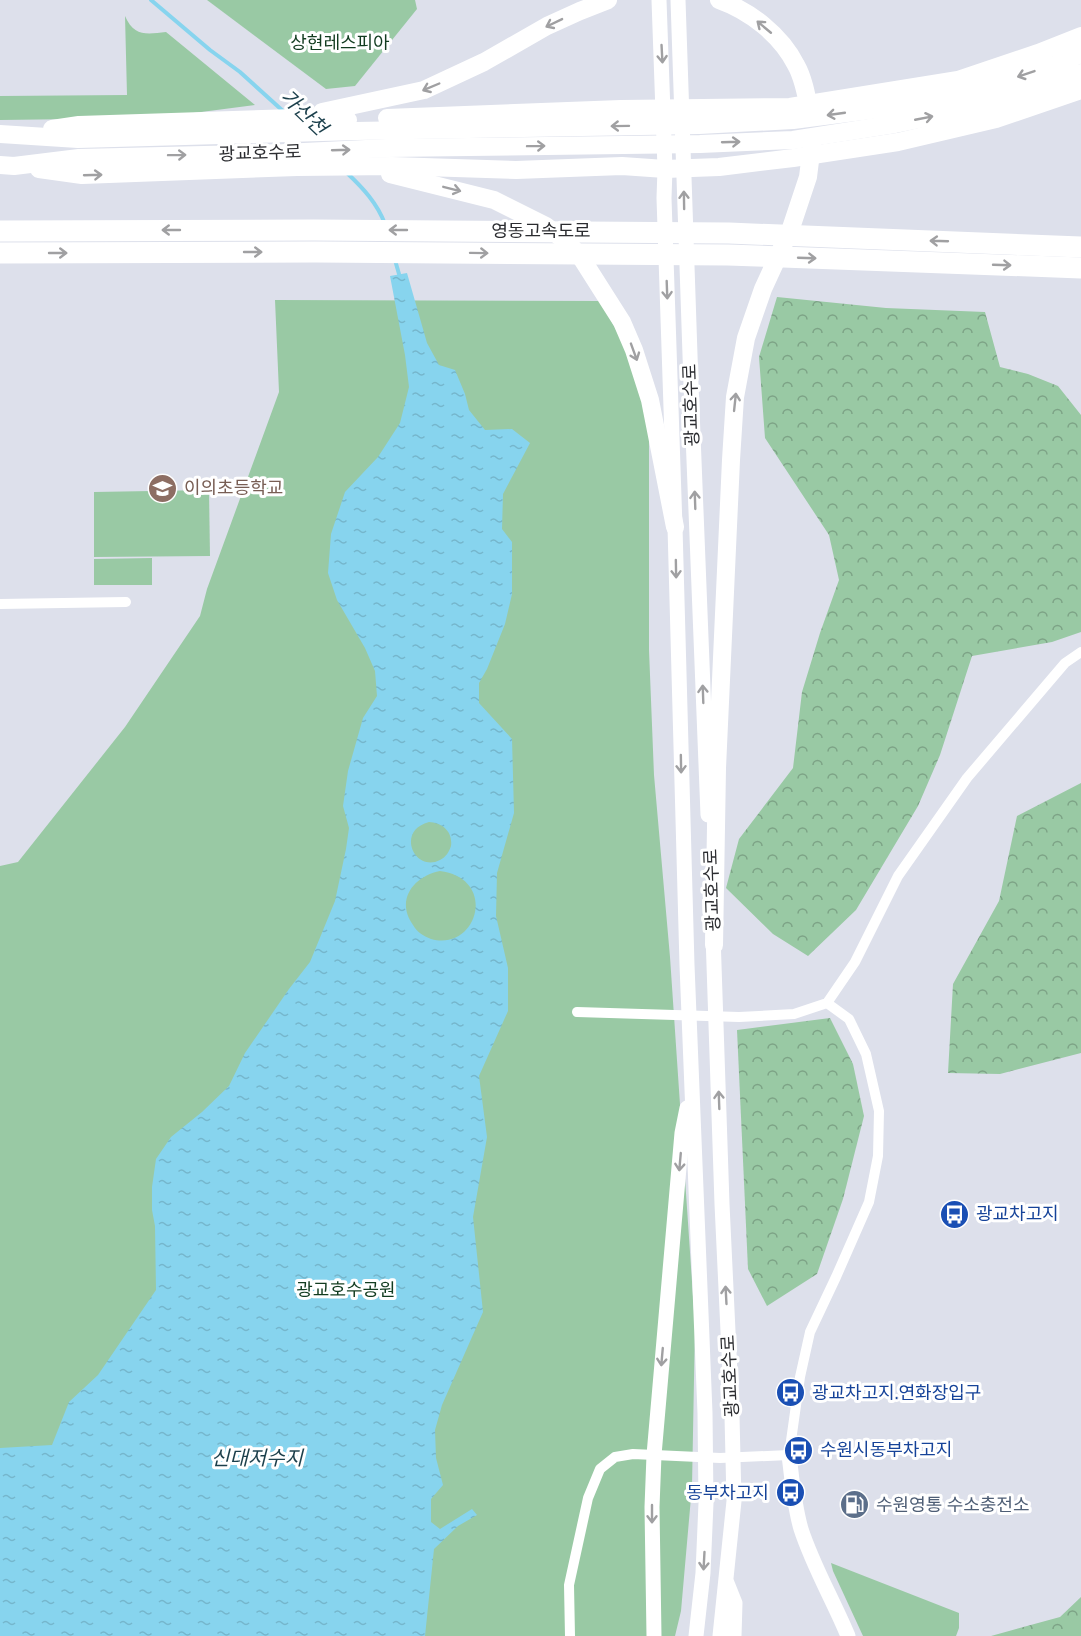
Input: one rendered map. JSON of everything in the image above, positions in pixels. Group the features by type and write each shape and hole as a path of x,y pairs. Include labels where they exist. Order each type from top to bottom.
{"highway":[{"path":"342,114 424,90 483,62 547,26 608,0"},
{"path":"714,954 717,768 735,397 746,338 763,289 790,228 808,177 812,153 812,123 797,66 783,45 765,26 743,11 719,0"},
{"path":"4,134 79,125 295,118 342,114 790,107 958,80 1081,36"},
{"name":"광교호수로","path":"4,134 78,139 263,133 699,125 793,120 893,106 984,89 1081,54"},
{"name":"광교호수로","path":"7,166 79,158 387,148 700,144 794,140 895,124 992,104 1081,73"},
{"path":"7,166 82,175 297,167 394,171 622,166 665,169 719,167 898,142 996,119 1081,90"},
{"path":"394,171 494,200 546,226 569,244 582,259 622,322 634,350 650,399 675,527"},
{"name":"영동고속도로","path":"0,231 314,230 729,233 1081,247"},
{"name":"영동고속도로","path":"0,253 315,252 728,255 1081,268"}],"main road":[{"name":"광교호수로","path":"659,0 687,965 705,1413 706,1503 703,1573 696,1636"},
{"name":"광교호수로","path":"678,0 687,297 732,1416 734,1502 720,1636"},
{"path":"654,1636 652,1507 654,1455 682,1133 692,1084"},
{"path":"789,1455 801,1528 815,1566 848,1636"},
{"path":"726,1580 735,1603 734,1636"}],"street":[{"path":"0,604 126,602"},
{"path":"577,1012 739,1017 794,1014 827,1003 855,962 898,876 967,778 1065,663 1081,652"},
{"path":"570,1636 569,1585 588,1498 600,1469 615,1457 633,1454 720,1458 789,1455 800,1377 810,1332 837,1277 869,1202 878,1156 879,1111 866,1054 849,1019 827,1003"}],"green space":[{"name":"상현레스피아","path":"207,0 415,0 417,9 355,86 326,89"},
{"path":"125,16 133,28 142,33 166,32 255,105 155,118 0,120 0,96 127,95"},
{"path":"777,297 886,308 985,312 1000,367 1028,374 1058,386 1081,415 1081,632 1052,642 972,656 940,755 918,806 856,910 808,956 773,934 726,888 739,839 793,768 802,692 839,580 829,535 765,438 759,357"},
{"name":"광교호수공원","path":"275,300 601,301 625,347 640,389 649,436 649,650 654,775 670,957 695,1326 692,1486 681,1611 675,1636 0,1636 0,866 18,862 125,727 200,616 207,589 279,392"},
{"path":"209,490 210,556 94,557 94,492"},
{"path":"152,558 152,585 94,585 94,559"},
{"path":"1081,783 1081,1053 1000,1074 948,1073 953,984 999,901 1017,816"},
{"path":"830,1018 853,1064 864,1116 843,1199 817,1274 767,1306 748,1269 737,1030"},
{"path":"831,1563 959,1613 959,1628 956,1636 863,1636"},
{"path":"1081,1597 1081,1636 991,1636 1060,1617"}],"water":[{"name":"신대저수지","path":"407,273 427,343 439,365 455,370 469,410 485,430 512,429 530,443 503,494 502,529 512,542 512,594 505,624 479,683 479,703 512,739 514,813 497,873 496,916 508,968 508,1011 479,1076 487,1137 473,1217 483,1312 442,1405 435,1430 436,1458 443,1485 431,1499 431,1522 440,1529 472,1509 477,1515 458,1526 434,1549 425,1636 0,1636 0,1448 52,1445 69,1402 98,1375 156,1290 152,1187 156,1159 171,1137 229,1086 245,1053 310,962 335,901 349,828 343,806 348,771 363,718 377,696 375,671 365,648 337,600 328,573 331,534 345,492 378,457 400,423 409,387 390,276","holes":["429,822 446,829 451,841 446,856 431,862 423,861 417,856 412,849 411,841 419,827","440,871 458,877 470,887 475,899 475,913 470,925 460,935 447,940 431,939 420,934 408,916 406,907 410,890 415,884 422,878"]}],"waterway":[{"name":"가산천","path":"151,0 240,72 283,111"},
{"name":"가산천","path":"347,173 369,196 385,224"},
{"name":"가산천","path":"395,260 399,274"}],"place":[{"name":"이의초등학교","path":"163,488"},
{"name":"광교차고지","path":"955,1214"},
{"name":"광교차고지.연화장입구","path":"791,1393"},
{"name":"수원시동부차고지","path":"799,1450"},
{"name":"동부차고지","path":"790,1493"},
{"name":"수원영통 수소충전소","path":"855,1505"}]}
